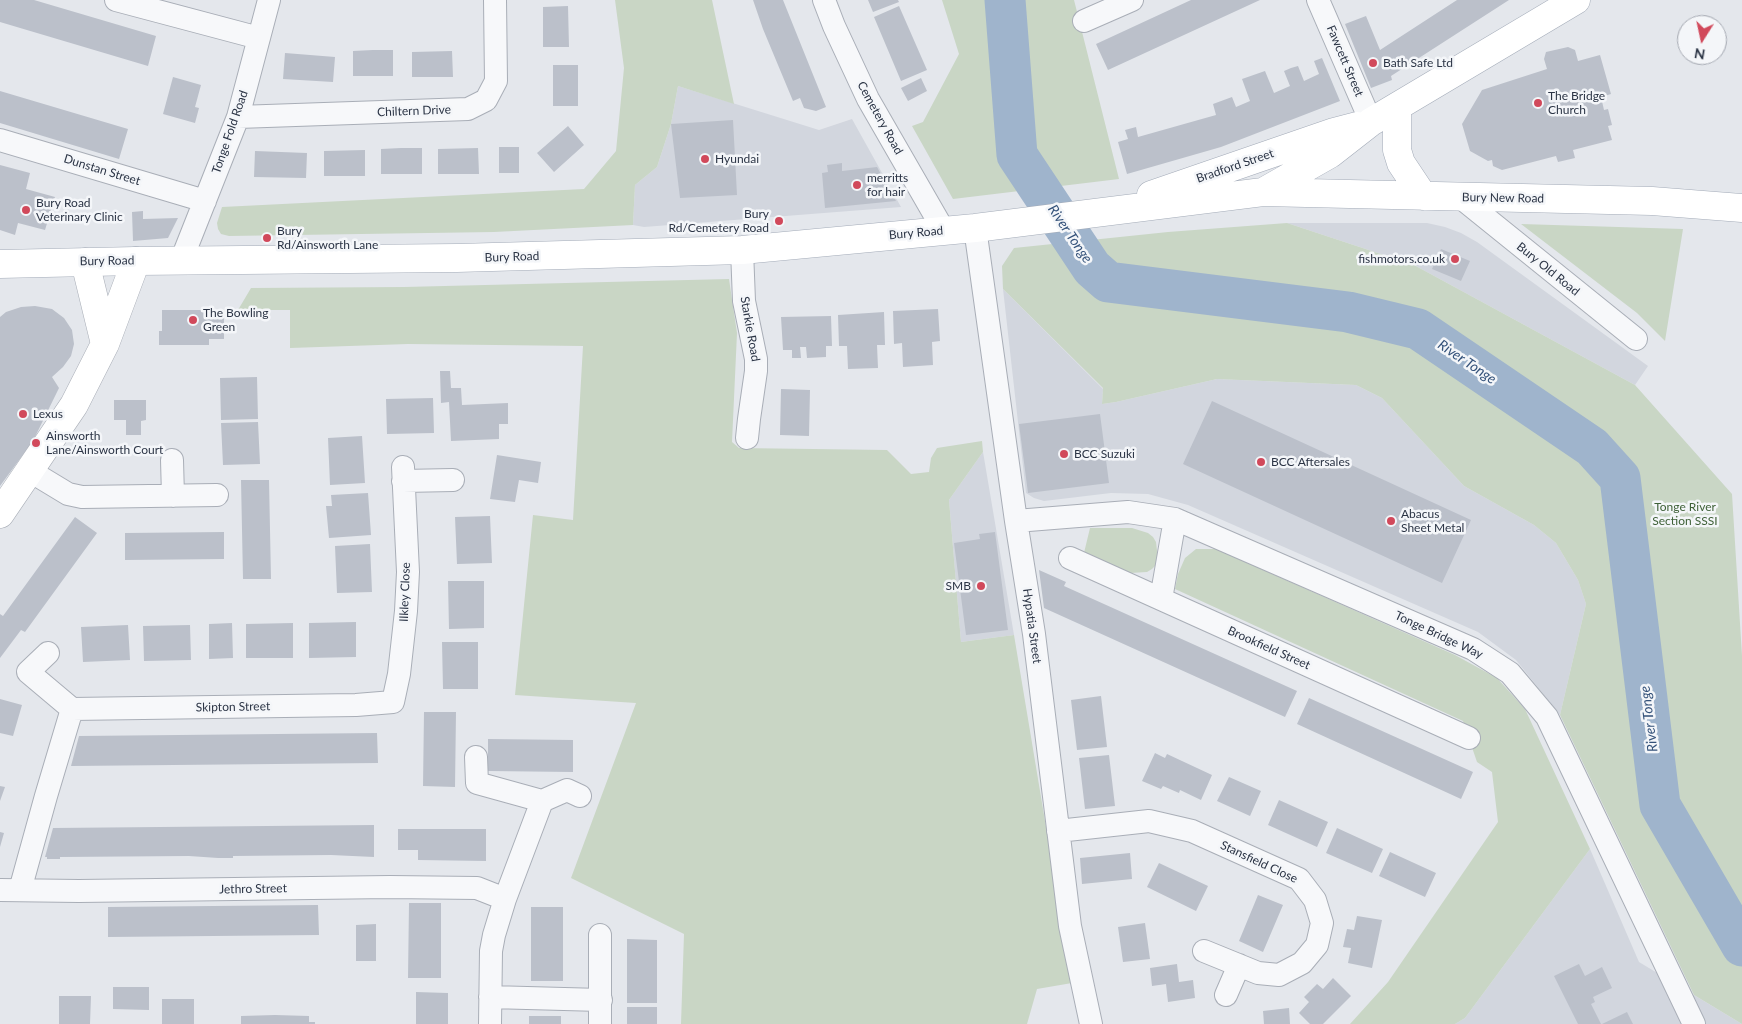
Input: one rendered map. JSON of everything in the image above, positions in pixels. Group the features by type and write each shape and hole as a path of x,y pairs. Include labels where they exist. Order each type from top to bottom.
{"main road":[{"name":"Bradford Street","path":"1263,192 1330,154 1371,122 1576,0"},
{"path":"1397,107 1397,150 1401,163 1422,196"},
{"name":"Bradford Street","path":"1092,213 1334,132 1371,122"},
{"path":"1092,213 1263,192"},
{"name":"Bury New Road","path":"1263,192 1652,201 1742,208"},
{"name":"Bury Road","path":"0,264 457,258 742,250 1023,223 1092,213"},
{"path":"0,514 74,405 105,344 136,261"},
{"path":"85,262 105,344"}],"street":[{"path":"116,0 259,38"},
{"name":"Tonge Fold Road","path":"181,261 238,117 269,0"},
{"name":"Chiltern Drive","path":"238,117 468,109 486,100 496,81 495,0"},
{"name":"Cemetery Road","path":"824,0 868,99 944,231"},
{"path":"1084,21 1132,0"},
{"name":"Fawcett Street","path":"1318,0 1371,122"},
{"name":"Dunstan Street","path":"0,140 205,201"},
{"name":"Bury Old Road","path":"1460,197 1636,339"},
{"name":"Hypatia Street","path":"975,228 1016,521 1034,634 1070,926 1091,1024"},
{"name":"Starkie Road","path":"742,250 744,301 756,359 748,438"},
{"path":"172,460 173,496"},
{"path":"30,471 68,494 82,497 217,495"},
{"name":"Ilkley Close","path":"393,702 399,674 408,572 403,474 453,480"},
{"name":"Tonge Bridge Way","path":"1016,521 1128,512 1175,519 1473,648 1510,673 1547,717 1694,1024"},
{"path":"1161,599 1175,519"},
{"name":"Brookfield Street","path":"1070,558 1468,738"},
{"path":"10,890 46,796 72,709 28,672 48,653"},
{"name":"Skipton Street","path":"72,709 356,705 393,702"},
{"path":"476,757 476,783 542,801 567,790 580,796"},
{"path":"490,1024 491,951 505,899 542,801"},
{"name":"Stansfield Close","path":"1058,831 1149,821 1192,831 1299,879 1315,900 1322,923 1317,945 1302,963 1279,976 1258,973 1204,951"},
{"name":"Jethro Street","path":"10,890 477,888 505,899"},
{"path":"600,935 600,1024"},
{"path":"1226,995 1239,965"},
{"path":"490,997 600,1000"}],"shaded area":[{"path":"678,86 819,130 852,119 901,207 644,227 633,225 635,185 657,167 671,124"},
{"path":"1287,223 1427,223 1461,233 1477,242 1648,366 1635,385 1414,265"},
{"path":"1003,289 1103,389 1102,404 1217,379 1356,385 1382,398 1464,486 1534,525 1556,543 1578,580 1586,604 1560,715 1516,660 1478,632 1188,505 1148,494 1111,493 1044,501 1026,493"},
{"path":"983,452 1014,635 961,642 949,500"},
{"path":"1590,849 1639,962 1742,1024 1455,1024 1465,1018"}],"green space":[{"path":"615,0 712,0 734,104 678,86 671,124 657,167 635,185 633,225 494,232 229,236 221,234 218,229 217,223 222,207 584,189 616,151 624,68"},
{"path":"942,0 1074,0 1119,179 953,199 912,126 923,122 959,54"},
{"name":"Tonge River Section SSSI","path":"1287,223 1414,265 1635,385 1732,494 1742,656 1742,1024 1694,995 1560,715 1586,604 1578,580 1556,543 1534,525 1464,486 1382,398 1356,385 1217,379 1102,404 1103,388 1003,289 1002,266 1014,248 1168,232"},
{"path":"1521,224 1683,229 1665,341 1637,313"},
{"path":"729,279 737,333 732,442 739,448 887,450 911,474 929,472 931,458 937,448 982,441 983,452 949,500 961,642 1014,635 1072,983 1037,989 1027,1024 681,1024 684,934 571,878 636,703 515,695 533,515 573,520 583,346 408,344 290,348 290,310 238,310 251,288 404,287"},
{"path":"1090,528 1132,528 1148,533 1156,542 1158,559 1156,565 1147,572 1130,573 1083,557"},
{"path":"1196,549 1216,549 1455,655 1497,678 1525,709 1590,849 1465,1018 1455,1024 1350,1024 1388,982 1498,822 1492,772 1477,762 1463,721 1175,589 1178,574 1185,558"}],"building":[{"path":"0,0 34,0 156,36 148,66 0,22"},
{"path":"753,0 783,0 826,107 816,111 804,108 800,98 793,101"},
{"path":"868,0 898,0 899,2 873,12"},
{"path":"1191,0 1260,0 1108,70 1096,44"},
{"path":"1457,0 1509,0 1391,76 1392,80 1371,88 1345,24 1366,16 1380,50"},
{"path":"568,6 569,47 543,47 543,7"},
{"path":"899,6 927,70 901,81 874,17"},
{"name":"The Bridge Church","path":"1568,47 1575,50 1578,61 1600,55 1611,94 1601,97 1604,110 1608,109 1612,125 1608,126 1612,140 1573,150 1575,158 1558,162 1556,156 1502,170 1493,166 1492,160 1488,161 1470,151 1462,124 1482,90 1547,69 1544,59 1546,52"},
{"path":"393,50 393,76 353,76 353,51"},
{"path":"452,51 453,77 412,77 412,52"},
{"path":"285,53 335,57 333,82 283,79"},
{"path":"1322,58 1340,101 1221,147 1127,174 1118,142 1128,139 1125,130 1136,127 1138,137 1216,115 1213,104 1232,97 1236,107 1250,101 1242,79 1265,71 1274,93 1290,86 1284,71 1298,66 1304,81 1319,74 1314,61"},
{"path":"553,65 578,65 578,106 553,106"},
{"path":"173,77 201,85 195,107 199,108 195,123 163,114"},
{"path":"921,78 927,91 908,101 901,88"},
{"path":"0,91 128,129 119,159 0,123"},
{"name":"Hyundai","path":"733,120 737,195 680,198 671,124"},
{"path":"568,126 584,145 554,172 537,153"},
{"path":"499,147 519,147 519,173 499,173"},
{"path":"422,148 422,174 381,174 381,149"},
{"path":"478,148 479,174 438,174 438,149"},
{"path":"365,150 365,176 324,176 324,151"},
{"path":"255,151 307,153 306,178 254,177"},
{"path":"842,163 842,171 877,167 896,201 825,208 822,173 828,172 827,165"},
{"name":"Bury Road Veterinary Clinic","path":"0,165 30,173 26,189 55,197 45,230 18,223 15,235 0,230"},
{"path":"143,211 143,219 178,218 168,238 133,241 132,212"},
{"path":"1441,249 1470,261 1461,281 1432,269"},
{"name":"Lexus","path":"35,306 52,309 64,318 72,330 74,344 71,356 52,377 59,388 33,441 0,486 0,317 6,312 21,307"},
{"path":"938,309 940,341 932,342 933,365 903,367 902,343 894,344 893,311"},
{"name":"The Bowling Green","path":"162,310 224,310 224,339 209,339 209,345 159,345 159,331 162,331"},
{"path":"884,312 885,345 877,345 878,368 848,369 847,346 839,346 838,315"},
{"path":"831,316 832,346 826,346 826,357 807,358 806,347 800,347 801,358 792,358 792,350 783,350 781,317"},
{"path":"440,371 450,371 451,388 461,388 462,405 508,403 508,424 499,424 499,439 451,441 449,402 441,403"},
{"path":"257,377 258,419 221,420 220,378"},
{"path":"781,389 810,390 809,436 780,435"},
{"path":"433,398 434,433 387,434 386,399"},
{"path":"114,400 146,400 146,420 141,421 141,435 126,435 126,420 114,420"},
{"path":"1212,401 1471,520 1442,583 1183,464"},
{"name":"BCC Suzuki","path":"1100,414 1109,483 1028,493 1019,424"},
{"path":"258,422 260,464 223,465 221,423"},
{"path":"362,436 365,483 330,485 328,438"},
{"path":"497,455 541,462 538,483 519,480 515,502 490,499"},
{"path":"241,480 269,480 271,579 243,579"},
{"path":"368,493 371,535 329,538 326,506 332,506 331,495"},
{"path":"490,516 492,563 457,564 455,517"},
{"path":"75,517 97,533 25,632 21,630 0,658 0,614 3,616"},
{"path":"224,532 224,559 125,560 125,533"},
{"name":"SMB","path":"995,532 1008,630 966,635 954,543 980,539 979,534"},
{"path":"370,544 372,592 337,593 335,546"},
{"path":"1039,570 1066,582 1064,586 1297,691 1285,717 1044,608"},
{"path":"448,581 484,581 484,628 449,629"},
{"path":"356,622 356,657 309,658 309,623"},
{"path":"232,623 233,658 209,659 209,624"},
{"path":"293,623 293,658 246,658 246,624"},
{"path":"128,625 130,660 83,662 81,627"},
{"path":"190,625 191,660 144,661 143,626"},
{"path":"442,642 478,642 478,689 443,689"},
{"path":"1101,696 1107,747 1077,750 1071,700"},
{"path":"1309,698 1473,772 1461,799 1297,724"},
{"path":"0,699 22,705 13,736 0,733"},
{"path":"424,712 456,712 455,787 423,786"},
{"path":"377,733 378,763 71,766 79,736"},
{"path":"488,739 573,740 573,772 488,771"},
{"path":"1155,753 1165,758 1167,754 1212,775 1201,800 1180,790 1179,793 1163,786 1161,789 1142,781"},
{"path":"1109,755 1115,806 1085,809 1079,758"},
{"path":"1229,777 1261,791 1250,816 1217,801"},
{"path":"0,786 5,787 0,801"},
{"path":"1279,800 1328,822 1317,847 1268,825"},
{"path":"374,825 374,857 331,855 233,856 233,858 189,856 60,857 60,859 47,859 45,857 53,828"},
{"path":"1337,828 1383,849 1372,873 1326,853"},
{"path":"398,829 486,829 486,861 418,860 418,850 398,850"},
{"path":"0,832 4,833 0,847"},
{"path":"1390,852 1436,873 1425,897 1379,876"},
{"path":"1130,853 1132,879 1082,884 1080,858"},
{"path":"1159,863 1208,886 1196,911 1147,887"},
{"path":"1258,895 1283,905 1263,952 1239,941"},
{"path":"409,903 441,903 441,978 408,978"},
{"path":"318,905 319,935 108,937 108,907"},
{"path":"531,907 563,907 563,981 531,981"},
{"path":"1357,916 1382,920 1372,968 1348,963 1351,948 1343,947 1347,929 1354,930"},
{"path":"1145,923 1150,959 1123,962 1118,927"},
{"path":"376,924 376,961 356,961 356,925"},
{"path":"627,939 657,940 657,1003 627,1003"},
{"path":"1177,964 1179,982 1193,980 1195,998 1168,1002 1166,984 1152,986 1150,968"},
{"path":"1579,964 1585,976 1602,967 1612,988 1593,997 1595,1002 1591,1004 1601,1024 1578,1024 1554,976"},
{"path":"1333,978 1351,996 1323,1024 1310,1024 1299,1013 1309,1002 1304,997 1317,984 1323,989"},
{"path":"113,987 149,987 149,1010 113,1009"},
{"path":"416,992 448,993 448,1024 416,1024"},
{"path":"59,996 91,996 90,1024 59,1024"},
{"path":"162,999 194,999 194,1024 162,1024"},
{"path":"627,1007 657,1007 657,1024 627,1024"},
{"path":"1289,1008 1290,1024 1264,1024 1263,1011"},
{"path":"1627,1012 1633,1024 1602,1024"},
{"path":"241,1016 309,1016 309,1022 315,1022 315,1024 241,1024"},
{"path":"529,1016 561,1016 561,1024 529,1024"}],"waterway":[{"name":"River Tonge","path":"1005,0 1017,155 1092,268 1108,282 1348,312 1418,329 1592,447 1620,478 1660,805 1742,946"}],"place":[{"name":"Bath Safe Ltd","path":"1373,63"},
{"name":"The Bridge Church","path":"1538,103"},
{"name":"Hyundai","path":"705,159"},
{"name":"merritts for hair","path":"857,185"},
{"name":"Bury Road Veterinary Clinic","path":"26,210"},
{"name":"Bury Rd/Cemetery Road","path":"779,221"},
{"name":"Bury Rd/Ainsworth Lane","path":"267,238"},
{"name":"fishmotors.co.uk","path":"1455,259"},
{"name":"The Bowling Green","path":"193,320"},
{"name":"Lexus","path":"23,414"},
{"name":"Ainsworth Lane/Ainsworth Court","path":"36,443"},
{"name":"BCC Suzuki","path":"1064,454"},
{"name":"BCC Aftersales","path":"1261,462"},
{"name":"Abacus Sheet Metal","path":"1391,521"},
{"name":"SMB","path":"981,586"}]}
